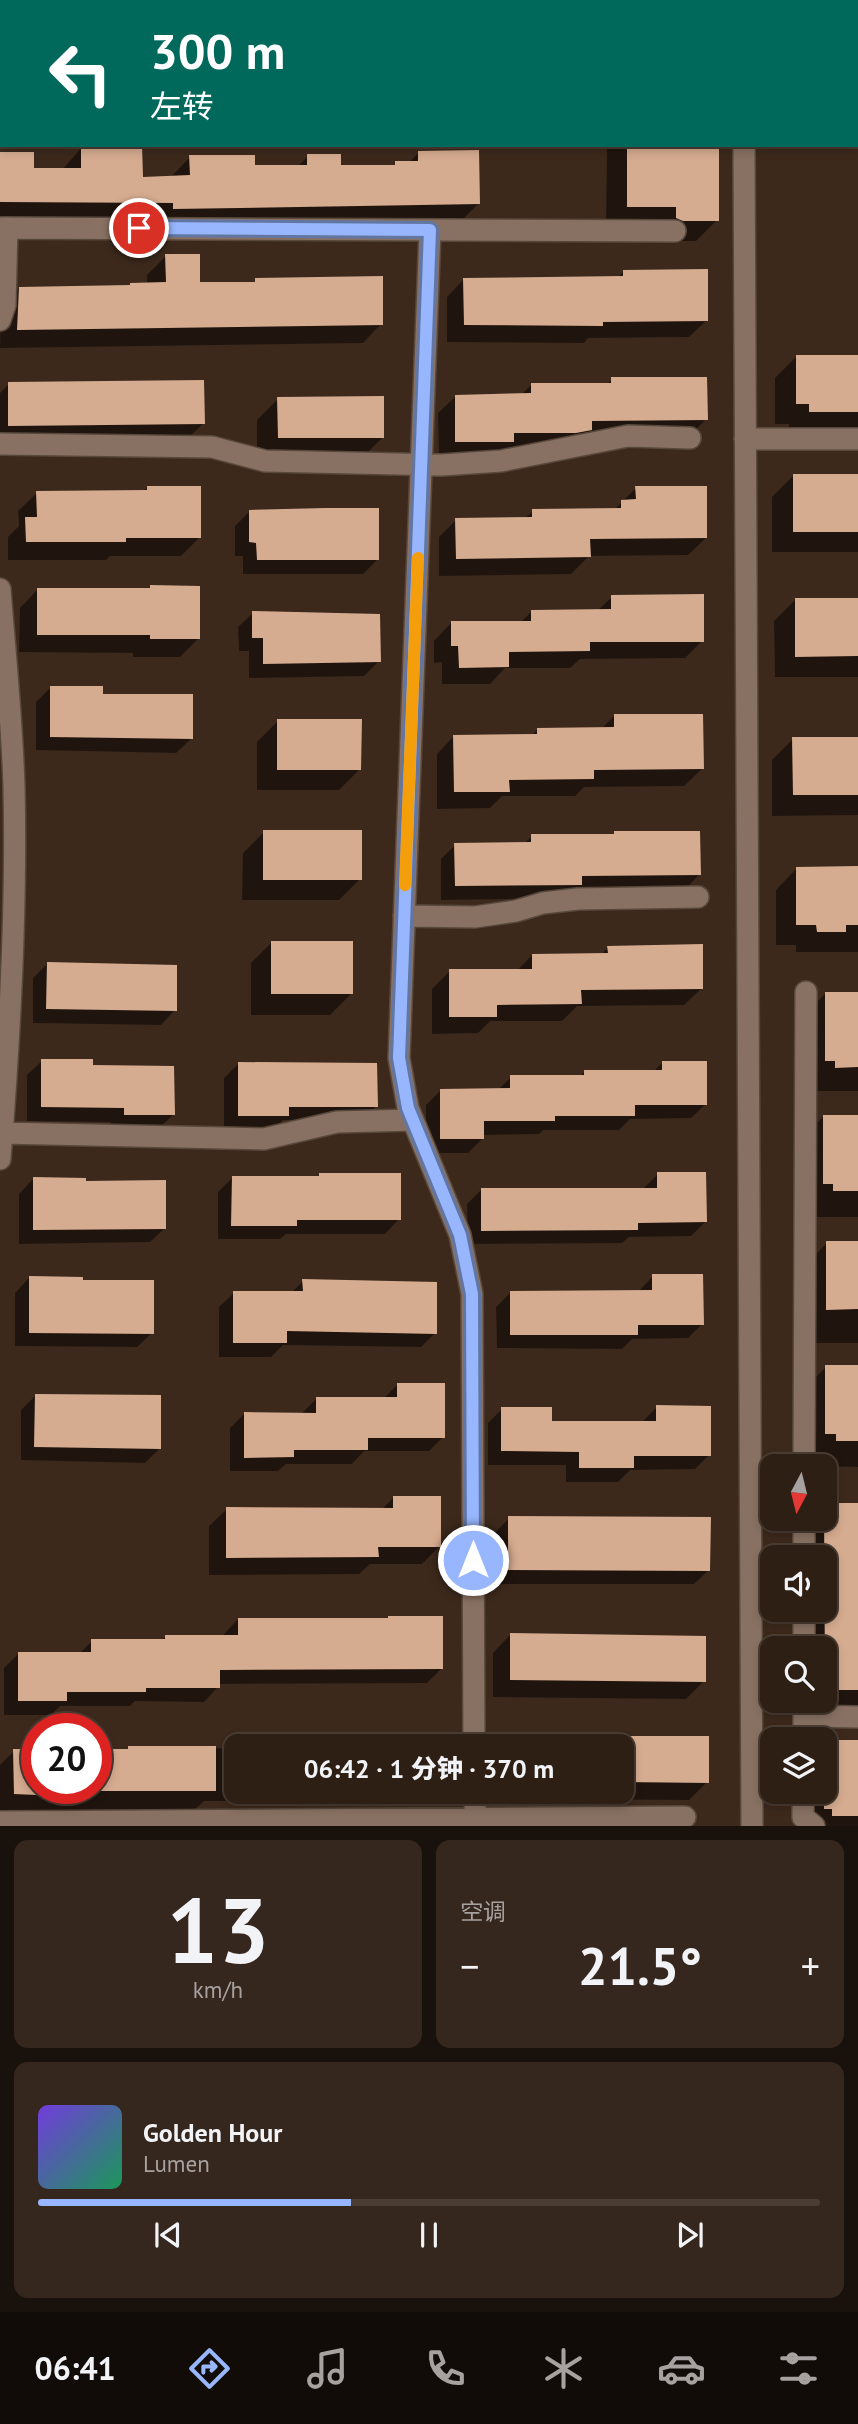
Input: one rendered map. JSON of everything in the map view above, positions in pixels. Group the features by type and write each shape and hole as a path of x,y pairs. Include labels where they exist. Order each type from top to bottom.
{"street":[{"path":"744,147 752,1825"},
{"path":"0,320 5,306 4,228 675,232"},
{"path":"430,230 399,1058 402,1083 412,1120 460,1235 472,1294 474,1734"},
{"path":"0,443 212,447 265,461 421,464 501,461 628,436 690,438"},
{"path":"745,439 858,439"},
{"path":"0,589 7,797 15,860 0,1159"},
{"path":"404,916 475,917 578,899 698,898"},
{"path":"804,1454 806,992"},
{"path":"2,1133 264,1139 337,1122 412,1120"},
{"path":"831,1713 858,1717"},
{"path":"475,1804 475,1818"},
{"path":"803,1804 803,1817 814,1825"},
{"path":"0,1822 685,1817"}],"building":[{"path":"81,147 142,147 143,177 190,175 189,155 255,155 255,165 307,165 307,154 341,154 341,165 395,165 395,161 418,161 418,151 479,150 480,204 173,209 173,203 0,202 0,152 34,152 34,168 81,168"},
{"path":"627,147 719,147 719,221 683,221 676,218 676,207 627,207"},
{"path":"165,254 200,254 200,282 255,282 255,278 383,276 383,325 17,330 19,287 166,282"},
{"path":"708,269 708,321 603,322 603,326 464,325 463,278 623,276 623,270"},
{"path":"796,355 858,355 858,412 809,412 809,404 796,404"},
{"path":"611,377 707,377 708,420 592,421 592,430 576,433 514,433 514,442 455,442 455,395 531,393 531,383 611,383"},
{"path":"204,380 205,424 8,426 8,382"},
{"path":"384,396 384,438 278,438 277,397"},
{"path":"793,474 858,474 858,532 793,532"},
{"path":"147,486 201,486 201,538 126,538 126,542 26,542 25,517 37,517 36,491 147,490"},
{"path":"635,486 707,486 707,538 590,539 591,557 456,559 455,518 532,517 532,509 621,508 621,500 636,499"},
{"path":"379,508 379,560 257,560 256,543 249,542 249,510"},
{"path":"150,585 200,586 200,639 150,639 150,635 37,635 37,588 150,588"},
{"path":"704,594 704,642 590,642 590,651 509,652 509,667 459,668 458,646 451,646 451,621 531,621 531,610 611,609 611,595"},
{"path":"795,598 858,598 858,656 795,657"},
{"path":"252,611 380,614 381,662 263,664 263,638 252,638"},
{"path":"50,686 103,686 103,694 193,694 193,739 50,737"},
{"path":"614,714 703,714 704,769 594,770 594,779 509,780 510,792 454,792 453,735 537,734 537,728 614,727"},
{"path":"277,719 362,719 361,770 277,770"},
{"path":"792,737 858,737 858,795 793,795"},
{"path":"263,830 362,830 362,880 263,880"},
{"path":"614,831 700,831 701,875 582,876 582,885 455,886 454,843 531,842 531,834 614,834"},
{"path":"858,866 858,925 846,925 846,932 817,932 816,925 796,925 796,867"},
{"path":"271,941 353,941 353,994 271,994"},
{"path":"703,944 703,989 581,990 582,1004 497,1005 497,1017 449,1017 449,969 532,969 532,954 608,953 607,946"},
{"path":"47,962 177,965 177,1011 46,1009"},
{"path":"825,992 858,992 858,1067 835,1068 835,1061 825,1061"},
{"path":"41,1059 93,1059 93,1065 174,1066 175,1115 124,1115 124,1108 41,1107"},
{"path":"662,1061 707,1061 707,1105 635,1105 635,1116 555,1116 555,1121 484,1121 484,1139 440,1139 440,1089 510,1088 510,1075 584,1075 584,1070 662,1070"},
{"path":"238,1062 377,1063 378,1107 289,1107 289,1116 238,1116"},
{"path":"823,1115 858,1115 858,1191 833,1191 833,1184 823,1184"},
{"path":"657,1172 706,1172 707,1222 638,1223 638,1230 481,1231 481,1188 657,1188"},
{"path":"319,1173 401,1173 401,1220 297,1220 297,1226 231,1226 232,1176 319,1176"},
{"path":"33,1177 86,1178 86,1181 166,1180 166,1229 33,1230"},
{"path":"826,1241 858,1241 858,1309 826,1310"},
{"path":"652,1274 703,1274 704,1325 638,1325 638,1335 510,1335 510,1291 652,1290"},
{"path":"29,1276 83,1277 83,1280 154,1280 154,1334 29,1333"},
{"path":"302,1279 437,1282 437,1334 287,1331 287,1343 233,1343 233,1291 303,1291"},
{"path":"825,1365 858,1365 858,1441 836,1441 836,1434 825,1434"},
{"path":"397,1383 445,1383 445,1438 368,1438 368,1450 294,1450 294,1457 244,1458 244,1412 316,1413 316,1397 397,1397"},
{"path":"35,1394 161,1395 161,1449 34,1447"},
{"path":"656,1405 711,1406 711,1456 634,1456 634,1468 579,1468 579,1452 501,1451 501,1407 552,1407 552,1421 656,1421"},
{"path":"393,1496 441,1496 441,1547 378,1547 379,1557 226,1558 226,1507 393,1508"},
{"path":"837,1503 858,1503 858,1690 837,1690 837,1636 825,1636 825,1622 837,1622 837,1545 824,1545 824,1531 837,1531"},
{"path":"508,1516 711,1517 710,1571 508,1570"},
{"path":"443,1616 443,1669 220,1670 220,1688 67,1692 67,1701 18,1701 18,1652 91,1652 91,1639 238,1635 238,1618"},
{"path":"510,1633 706,1636 706,1682 510,1680"},
{"path":"634,1736 709,1736 709,1783 634,1782"},
{"path":"837,1740 858,1740 858,1816 832,1816 832,1809 824,1809 824,1804 837,1804"},
{"path":"128,1746 216,1746 216,1791 112,1791 112,1749 128,1749"},
{"path":"13,1749 21,1749 21,1794 14,1794"}],"slow traffic":[{"path":"405,885 418,558"}],"route":[{"path":"139,228 430,230 399,1058 408,1108 418,1137 452,1211 468,1264 472,1294 473,1560"}]}
